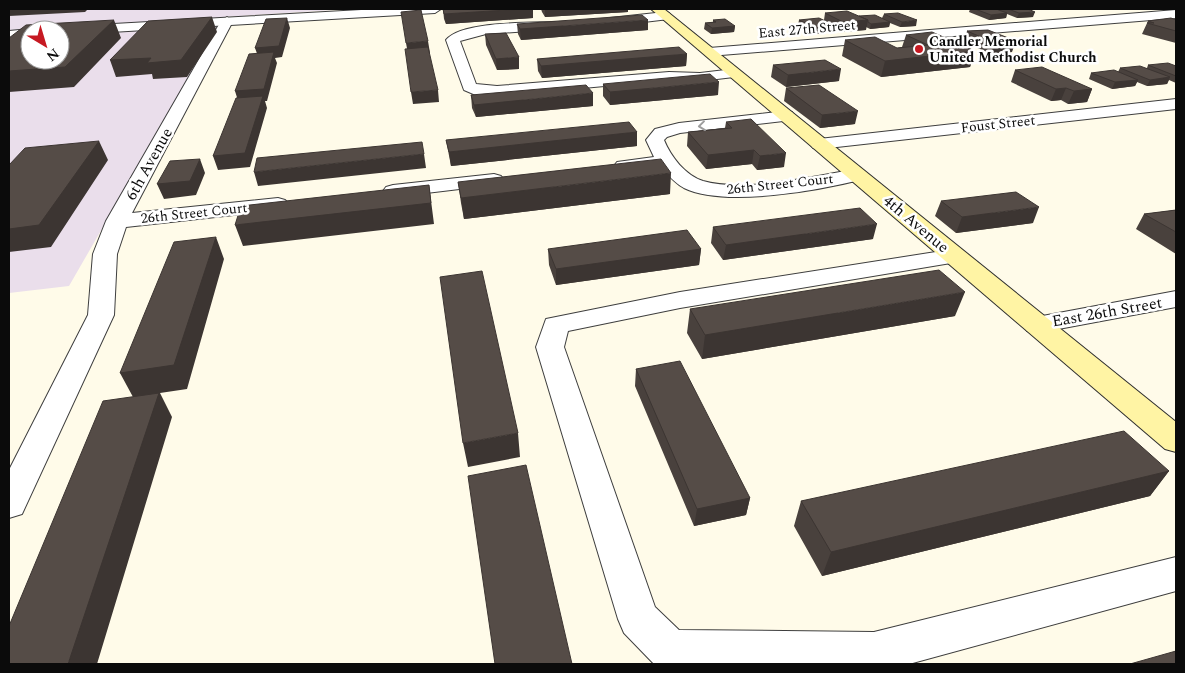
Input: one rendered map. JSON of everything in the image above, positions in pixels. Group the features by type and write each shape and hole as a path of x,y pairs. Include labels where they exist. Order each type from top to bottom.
{"main road":[{"name":"4th Avenue","path":"661,12 1176,440"}],"street":[{"path":"70,30 435,9"},
{"path":"601,23 661,12"},
{"name":"East 27th Street","path":"709,52 1176,14"},
{"path":"1144,16 1176,27"},
{"name":"6th Avenue","path":"9,504 101,315 105,254 117,221 227,21"},
{"path":"572,25 475,31 458,35 453,40 469,87 478,91 497,91 668,76 700,77 734,73"},
{"name":"Foust Street","path":"819,144 1176,104"},
{"name":"26th Street Court","path":"786,116 679,128 661,133 655,140 667,161 684,179 697,186 719,190 746,190 857,175"},
{"path":"608,167 667,161"},
{"path":"373,193 510,178"},
{"name":"26th Street Court","path":"117,221 294,202"},
{"path":"955,256 680,300 556,325 550,347 639,619 670,651 874,653 1176,574"},
{"name":"East 26th Street","path":"1037,324 1176,299"}],"shaded area":[{"path":"9,9 351,9 224,17 69,286 9,293"}],"building":[{"path":"443,9 523,9 444,14"},
{"path":"975,9 996,9 1007,13 991,15"},
{"path":"1008,9 1028,9 1035,12 1019,13"},
{"path":"421,10 428,41 406,43 401,12"},
{"path":"847,11 868,20 843,22 825,13"},
{"path":"898,13 917,20 902,22 884,14"},
{"path":"642,15 648,20 520,29 517,24"},
{"path":"875,15 890,22 871,24 868,20 859,16"},
{"path":"212,17 181,60 147,63 151,58 110,60 148,21"},
{"path":"287,18 279,46 255,48 266,19"},
{"path":"819,18 836,26 816,28 799,20"},
{"path":"1171,18 1176,20 1176,31 1147,23 1154,23 1148,21"},
{"path":"725,19 735,26 712,28 705,23 716,22 713,20"},
{"path":"114,20 70,62 70,22"},
{"path":"20,30 20,70 23,70 9,71 9,38"},
{"path":"988,30 1016,41 995,43 967,31"},
{"path":"932,32 975,51 885,61 845,40 875,37 897,48 928,45 906,35"},
{"path":"506,33 519,57 496,59 485,34"},
{"path":"950,37 971,46 966,47 945,38"},
{"path":"428,47 438,90 411,92 405,49"},
{"path":"679,47 687,54 541,66 537,59"},
{"path":"274,52 264,89 235,91 249,54"},
{"path":"825,60 841,69 788,75 773,65"},
{"path":"1168,63 1176,66 1176,76 1148,65"},
{"path":"1140,66 1170,77 1150,80 1120,68"},
{"path":"1042,67 1092,89 1074,91 1066,88 1056,89 1015,70"},
{"path":"1114,70 1138,80 1115,82 1091,73"},
{"path":"710,74 719,82 610,92 603,84"},
{"path":"586,85 593,93 474,105 471,95"},
{"path":"819,85 858,111 822,115 786,88"},
{"path":"263,96 245,153 213,156 236,98"},
{"path":"751,119 786,153 760,156 754,150 708,155 688,132 732,128 726,122"},
{"path":"629,122 637,132 449,152 446,140"},
{"path":"99,141 39,225 9,229 9,165 25,148"},
{"path":"422,142 424,154 254,172 257,158"},
{"path":"200,159 190,181 157,184 170,161"},
{"path":"661,159 671,173 461,198 458,182"},
{"path":"429,185 431,203 235,225 241,206"},
{"path":"1016,192 1039,207 962,217 941,201"},
{"path":"860,208 877,224 726,245 713,227"},
{"path":"1176,210 1176,232 1144,214"},
{"path":"687,230 701,249 556,269 548,249"},
{"path":"216,237 174,365 120,373 174,242"},
{"path":"939,270 965,292 705,335 690,309"},
{"path":"482,271 518,433 463,443 440,277"},
{"path":"680,361 750,498 697,509 636,369"},
{"path":"159,393 68,664 9,664 9,626 103,401"},
{"path":"1124,431 1169,471 831,552 801,501"},
{"path":"526,465 572,664 495,664 468,476"},
{"path":"1176,651 1176,664 1130,664"}],"place":[{"name":"Candler Memorial United Methodist Church","path":"919,49"}]}
